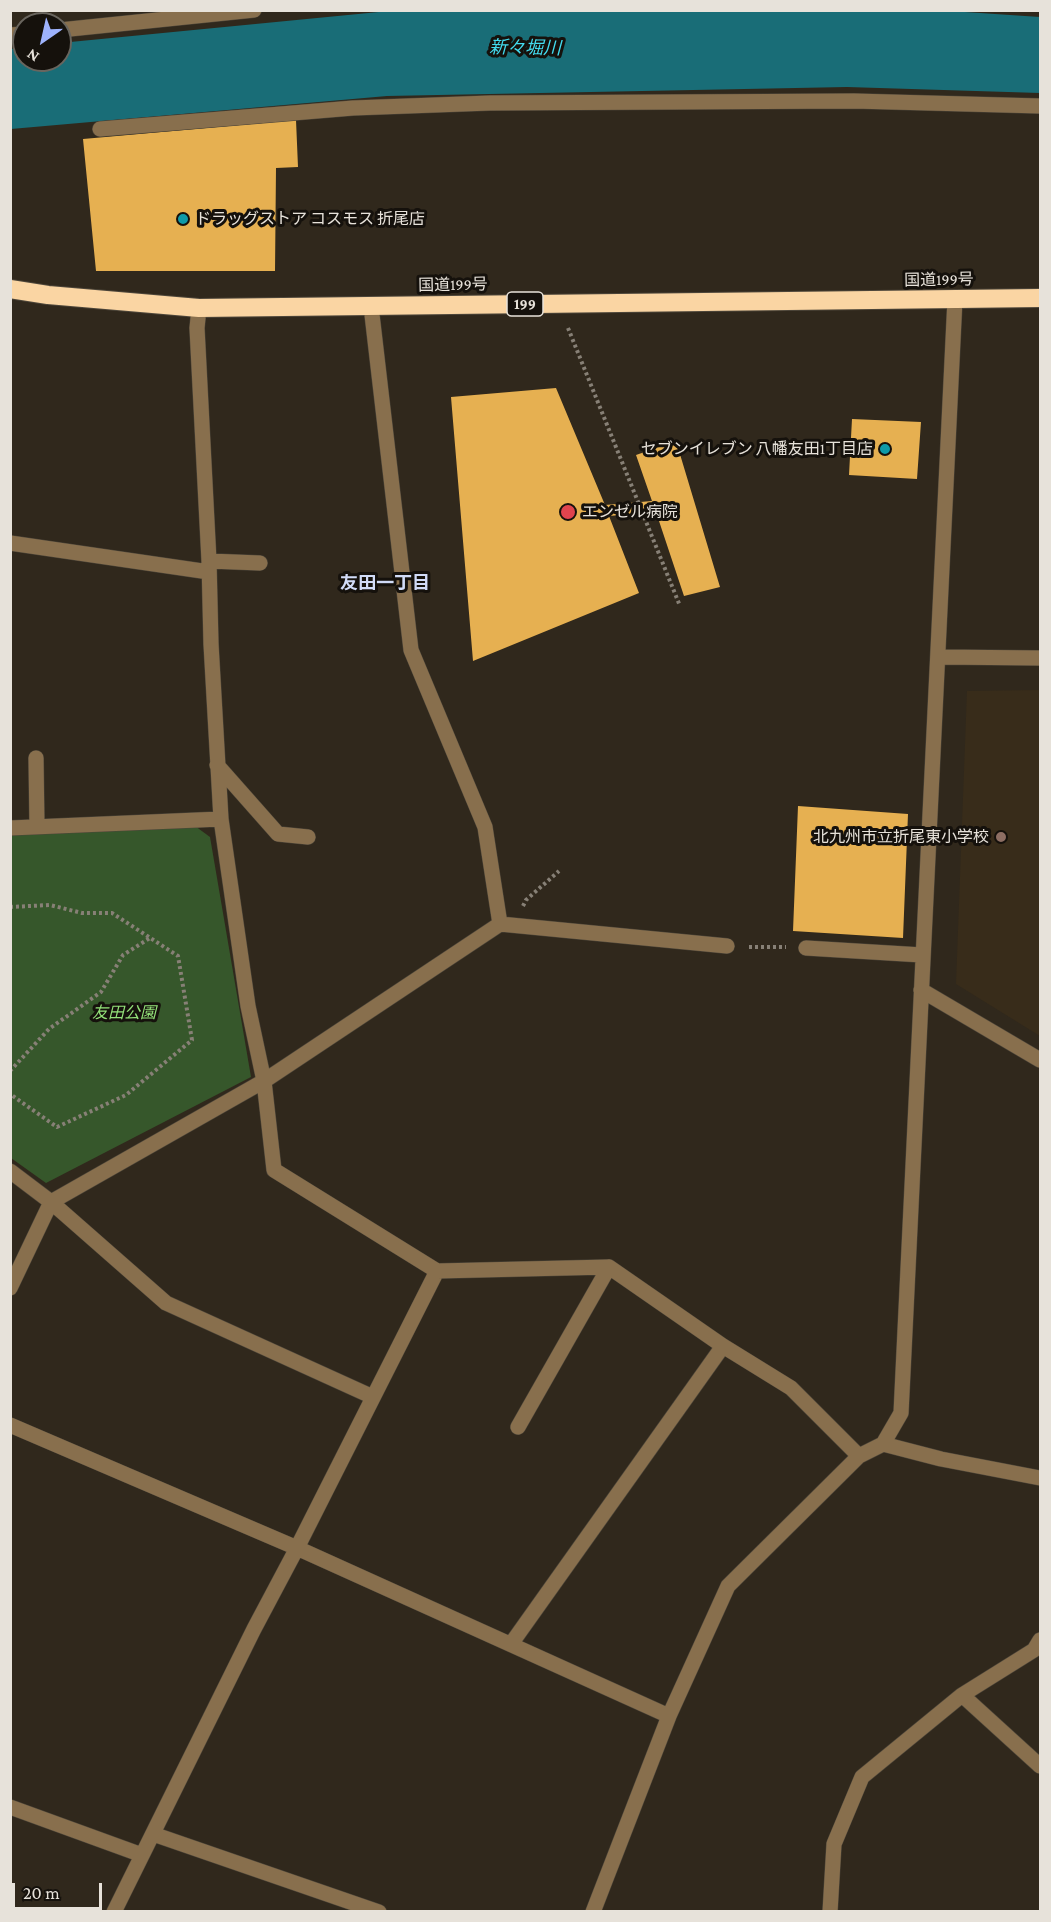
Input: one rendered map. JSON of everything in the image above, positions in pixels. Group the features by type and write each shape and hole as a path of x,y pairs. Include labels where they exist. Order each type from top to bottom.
{"highway":[{"name":"国道199号","path":"10,289 48,295 199,308 1041,298"}],"street":[{"path":"72,29 255,10"},
{"path":"100,129 353,108 490,103 854,100 1041,106"},
{"path":"593,1911 669,1716 728,1586 859,1456 883,1444 901,1413 955,299"},
{"path":"371,306 411,650 485,827 507,925"},
{"path":"199,308 196,328 220,819 248,1006 264,1081 274,1170 436,1271 609,1267 723,1346 791,1388 859,1456"},
{"path":"10,543 209,567 260,563"},
{"path":"939,657 1041,658"},
{"path":"36,758 36,827"},
{"path":"217,765 278,834 308,837"},
{"path":"10,828 220,819"},
{"path":"10,1288 51,1203 264,1081 507,925 727,946"},
{"path":"807,948 922,955"},
{"path":"921,990 1041,1060"},
{"path":"10,1171 51,1203 166,1303 373,1397"},
{"path":"518,1427 609,1267"},
{"path":"114,1911 436,1271"},
{"path":"511,1644 723,1346"},
{"path":"10,1425 297,1548 669,1716"},
{"path":"883,1444 941,1459 1041,1478"},
{"path":"830,1911 834,1844 862,1777 962,1695 1034,1650 1041,1640"},
{"path":"962,1695 1041,1766"},
{"path":"10,1807 141,1855"},
{"path":"153,1834 380,1911"}],"path":[{"path":"566,324 680,606"},
{"path":"507,925 526,900 559,871"},
{"path":"10,907 50,905 82,913 112,913 178,956 192,1040 126,1095 57,1127 10,1094"},
{"path":"10,1071 49,1029 101,992 123,955 150,938"},
{"path":"727,946 807,948"}],"shaded area":[{"name":"北九州市立折尾東小学校","path":"1040,690 1040,1036 956,984 967,691"}],"green space":[{"name":"友田公園","path":"195,826 210,837 251,1077 46,1183 11,1158 10,834"}],"water":[{"name":"新々堀川","path":"935,10 1040,17 1040,93 847,87 387,96 11,129 11,49 12,72 72,72 72,42 389,11"}],"building":[{"name":"ドラッグストア コスモス 折尾店","path":"296,120 298,167 276,168 275,271 96,271 83,139"},
{"name":"エンゼル病院","path":"556,388 605,505 652,501 636,455 676,441 720,587 684,596 656,512 609,516 639,593 473,661 451,397"},
{"name":"セブンイレブン 八幡友田1丁目店","path":"852,419 921,422 917,479 849,475"},
{"path":"798,806 908,814 903,938 793,931"}],"place":[{"name":"ドラッグストア コスモス 折尾店","path":"183,219"},
{"name":"セブンイレブン 八幡友田1丁目店","path":"885,449"},
{"name":"エンゼル病院","path":"568,512"},
{"name":"北九州市立折尾東小学校","path":"1001,837"}],"district":[{"name":"友田一丁目","path":"385,583"}]}
